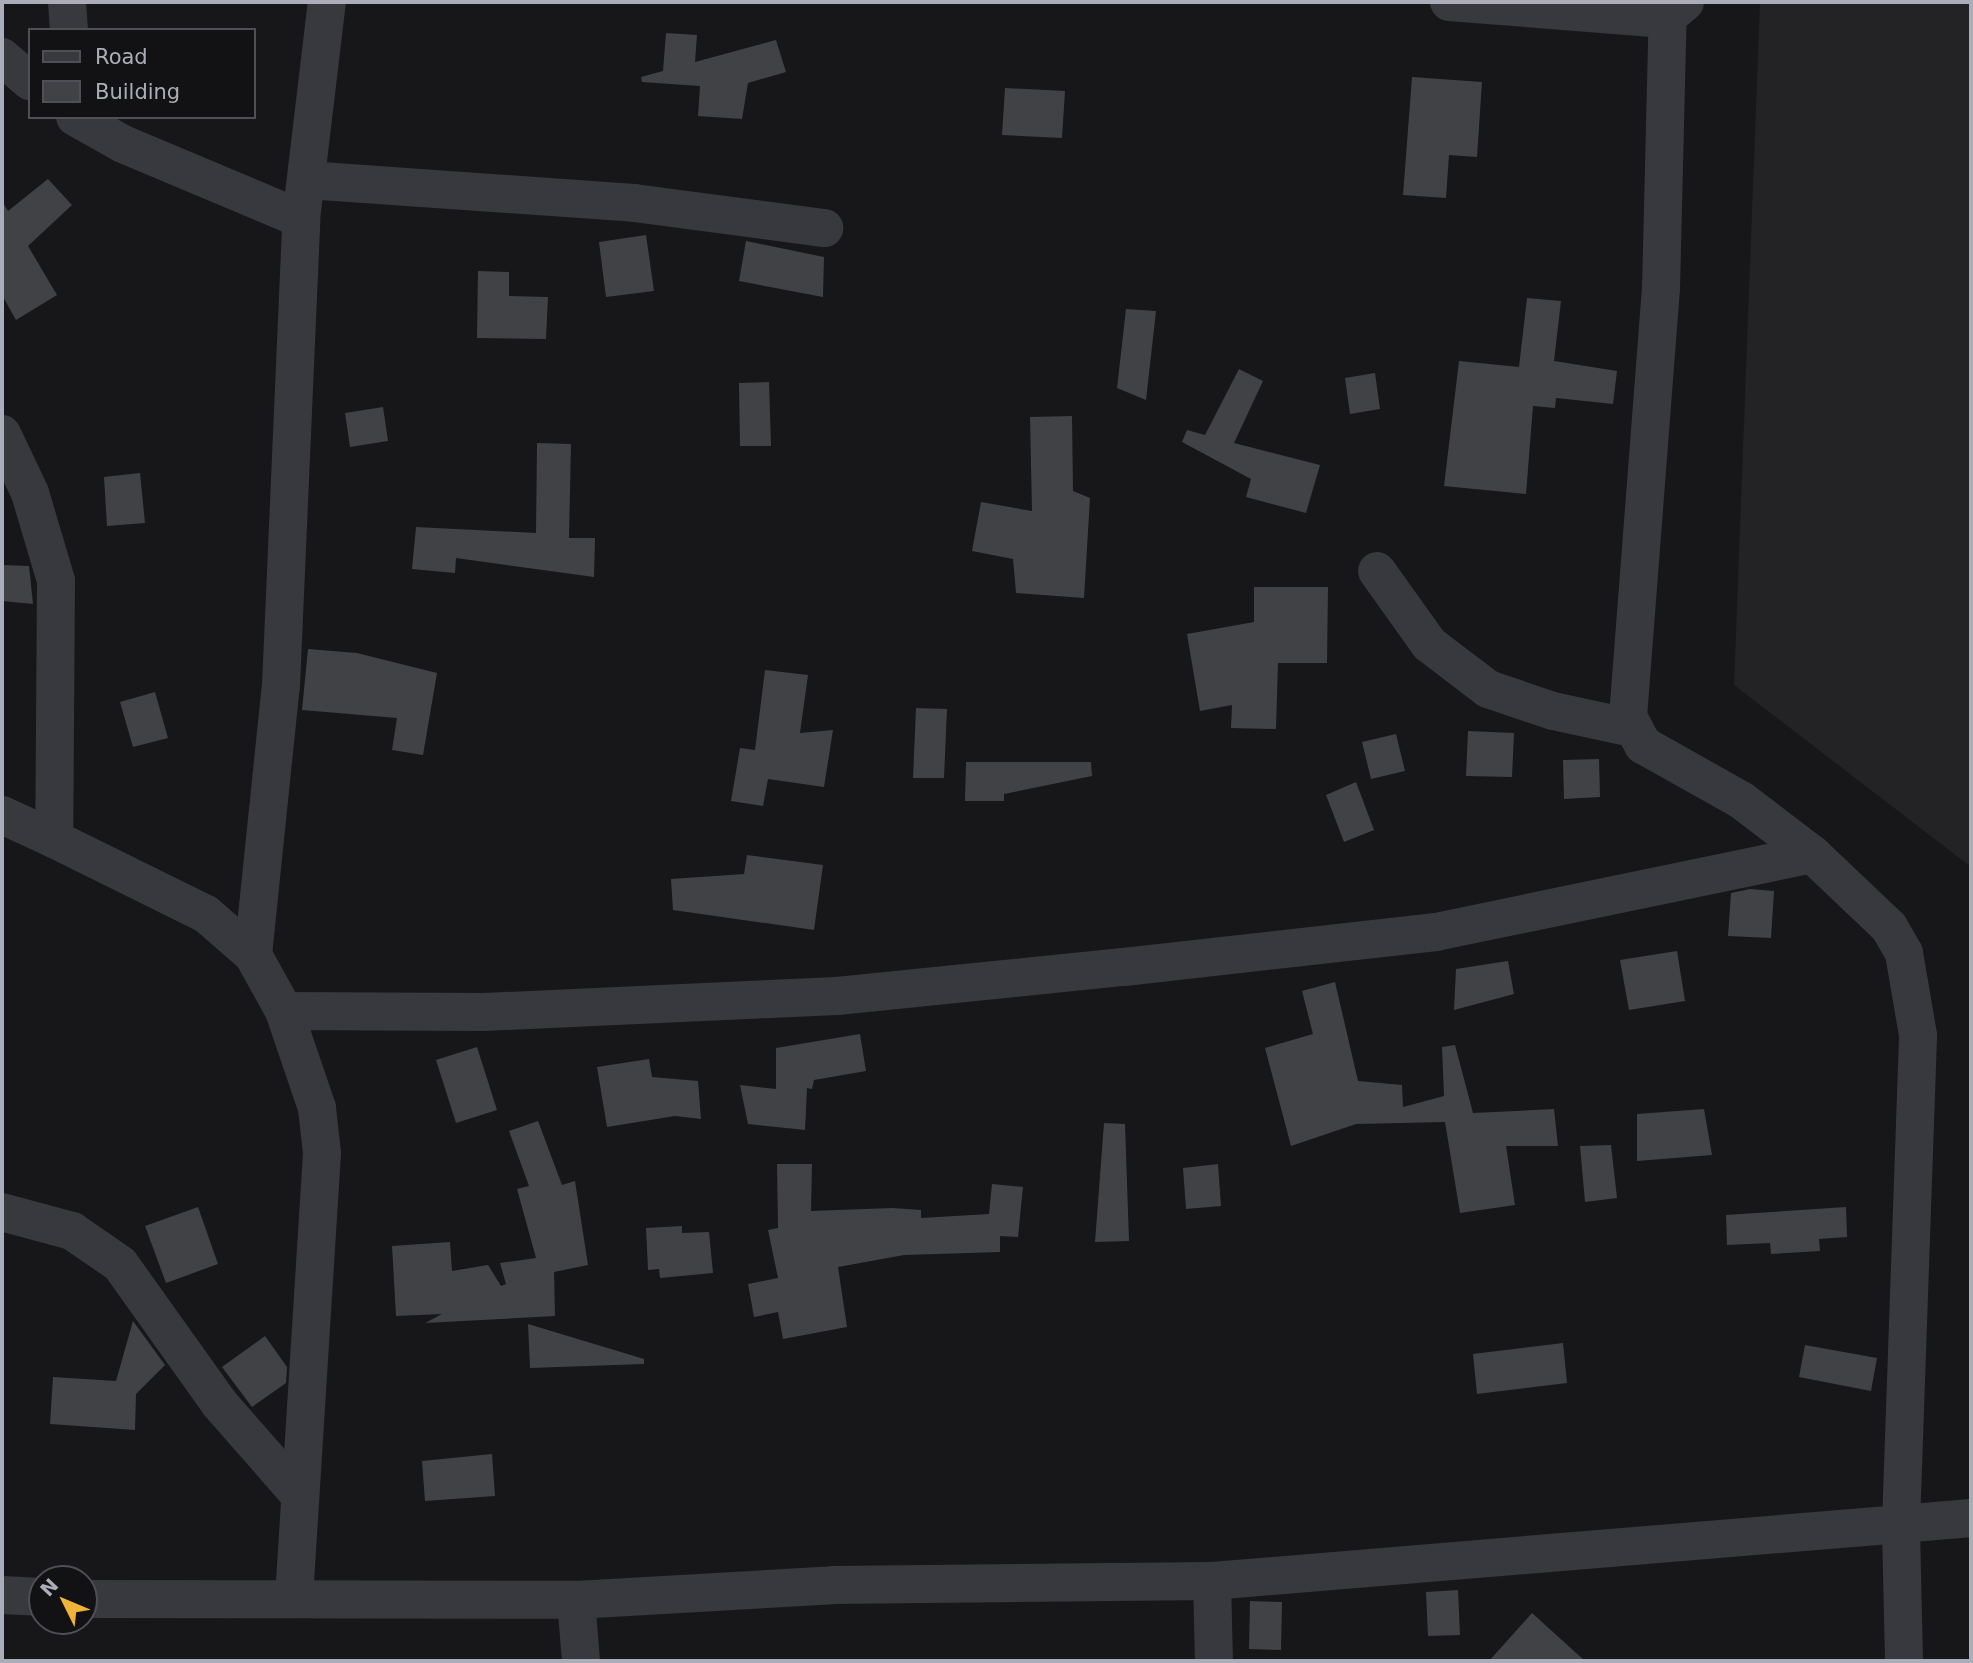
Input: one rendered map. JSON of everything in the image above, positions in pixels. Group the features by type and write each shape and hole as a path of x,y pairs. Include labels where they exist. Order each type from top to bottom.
{"street":[{"path":"67,2 69,28"},
{"path":"253,955 281,687 302,219 327,2"},
{"path":"1449,2 1673,8 1661,289 1626,706 1632,727 1665,761 1741,800 1812,854 1889,927 1913,986 1918,1035 1901,1524 1904,1661"},
{"path":"2,57 28,79"},
{"path":"79,119 123,144 302,219"},
{"path":"307,180 634,203 824,228"},
{"path":"2,434 30,493 56,581 54,839"},
{"path":"1377,572 1429,644 1488,689 1553,711 1632,727"},
{"path":"2,815 206,914 253,955 284,1011 317,1108 323,1153 297,1493 294,1599"},
{"path":"284,1011 484,1012 837,996 1436,932 1812,854"},
{"path":"2,1212 72,1231 120,1264 219,1403 297,1493"},
{"path":"98,1599 576,1600 833,1585 1212,1581 1971,1518"},
{"path":"1212,1581 1214,1661"},
{"path":"2,1595 28,1596"},
{"path":"576,1600 581,1661"}],"shaded area":[{"path":"1760,2 1971,2 1971,867 1734,685"}],"building":[{"path":"666,33 697,35 695,62 776,40 786,72 748,83 742,119 698,116 700,86 642,82 641,77 663,71"},
{"path":"1412,77 1482,82 1477,157 1449,155 1446,198 1403,195"},
{"path":"1005,88 1065,91 1062,138 1002,135"},
{"path":"48,179 72,205 28,246 57,295 16,320 2,295 2,201 8,211"},
{"path":"646,235 654,291 606,297 599,242"},
{"path":"746,241 824,257 823,297 739,281"},
{"path":"478,271 509,272 509,296 548,297 546,339 477,338"},
{"path":"1527,298 1561,301 1554,361 1617,371 1613,404 1556,398 1555,408 1533,406 1526,494 1444,486 1459,361 1519,367"},
{"path":"1126,309 1156,311 1146,400 1117,388"},
{"path":"1239,369 1263,381 1234,443 1320,465 1306,513 1246,497 1251,479 1182,442 1187,430 1205,435"},
{"path":"1375,373 1380,409 1350,414 1345,378"},
{"path":"769,382 771,446 740,446 739,383"},
{"path":"383,407 388,441 350,447 345,413"},
{"path":"1072,416 1073,491 1090,498 1084,598 1016,593 1013,559 972,551 981,502 1032,511 1030,417"},
{"path":"537,443 571,444 569,538 595,538 594,577 456,558 455,573 412,569 416,527 536,533"},
{"path":"140,473 145,523 107,526 104,477"},
{"path":"2,565 29,566 33,604 2,601"},
{"path":"1254,587 1328,587 1327,663 1278,663 1276,729 1231,728 1232,705 1200,711 1187,634 1254,622"},
{"path":"308,649 357,653 437,673 423,755 392,750 397,718 302,710"},
{"path":"765,670 808,675 800,733 833,730 824,787 768,779 763,806 731,801 740,748 755,750"},
{"path":"155,692 168,738 133,747 120,702"},
{"path":"916,708 947,709 944,778 913,778"},
{"path":"1468,731 1514,733 1512,777 1466,776"},
{"path":"1396,734 1405,771 1371,779 1362,742"},
{"path":"1599,759 1600,797 1564,799 1563,760"},
{"path":"966,762 1091,762 1092,776 1004,794 1004,801 965,801"},
{"path":"1356,782 1374,830 1344,842 1326,795"},
{"path":"747,855 823,865 814,930 673,910 671,879 744,874"},
{"path":"1750,889 1774,891 1771,938 1728,936 1731,893"},
{"path":"1677,951 1685,1001 1629,1010 1620,960"},
{"path":"1508,961 1514,994 1454,1010 1456,969"},
{"path":"1335,982 1358,1081 1402,1085 1403,1107 1444,1096 1442,1047 1455,1045 1473,1113 1554,1109 1558,1146 1506,1146 1515,1205 1460,1213 1445,1122 1356,1124 1291,1146 1265,1048 1313,1034 1302,991"},
{"path":"860,1034 866,1071 814,1080 812,1089 807,1088 805,1130 748,1124 740,1085 776,1089 776,1048"},
{"path":"477,1047 497,1110 456,1123 436,1060"},
{"path":"649,1059 652,1077 698,1081 701,1119 675,1116 607,1127 597,1067"},
{"path":"1704,1109 1712,1155 1637,1161 1637,1114"},
{"path":"538,1121 562,1185 575,1181 588,1265 554,1272 555,1316 425,1323 442,1314 396,1316 392,1246 450,1242 452,1271 488,1265 501,1286 506,1284 500,1263 536,1258 517,1189 529,1186 509,1131"},
{"path":"1104,1123 1125,1124 1129,1241 1095,1242"},
{"path":"1611,1145 1617,1198 1585,1202 1580,1146"},
{"path":"777,1164 812,1164 811,1211 892,1208 921,1210 921,1218 989,1214 992,1184 1023,1187 1018,1237 1000,1236 1000,1252 904,1255 838,1267 847,1327 783,1339 778,1312 754,1317 748,1284 778,1278 768,1230 778,1228"},
{"path":"1218,1164 1221,1206 1186,1209 1183,1168"},
{"path":"198,1207 218,1264 166,1283 145,1226"},
{"path":"1846,1207 1847,1237 1819,1239 1820,1251 1771,1254 1770,1243 1727,1245 1726,1215"},
{"path":"682,1226 682,1233 709,1232 713,1273 660,1278 659,1269 648,1270 646,1228"},
{"path":"133,1321 165,1365 136,1394 135,1430 50,1424 53,1377 116,1381"},
{"path":"528,1324 644,1359 644,1364 530,1368"},
{"path":"265,1336 287,1367 286,1383 252,1407 222,1367"},
{"path":"1563,1343 1567,1383 1477,1394 1473,1354"},
{"path":"1805,1345 1877,1358 1871,1391 1799,1377"},
{"path":"492,1454 495,1496 425,1501 422,1461"},
{"path":"1458,1590 1460,1635 1428,1636 1426,1592"},
{"path":"1250,1601 1282,1602 1281,1650 1249,1649"},
{"path":"1532,1613 1585,1661 1489,1661"}]}
